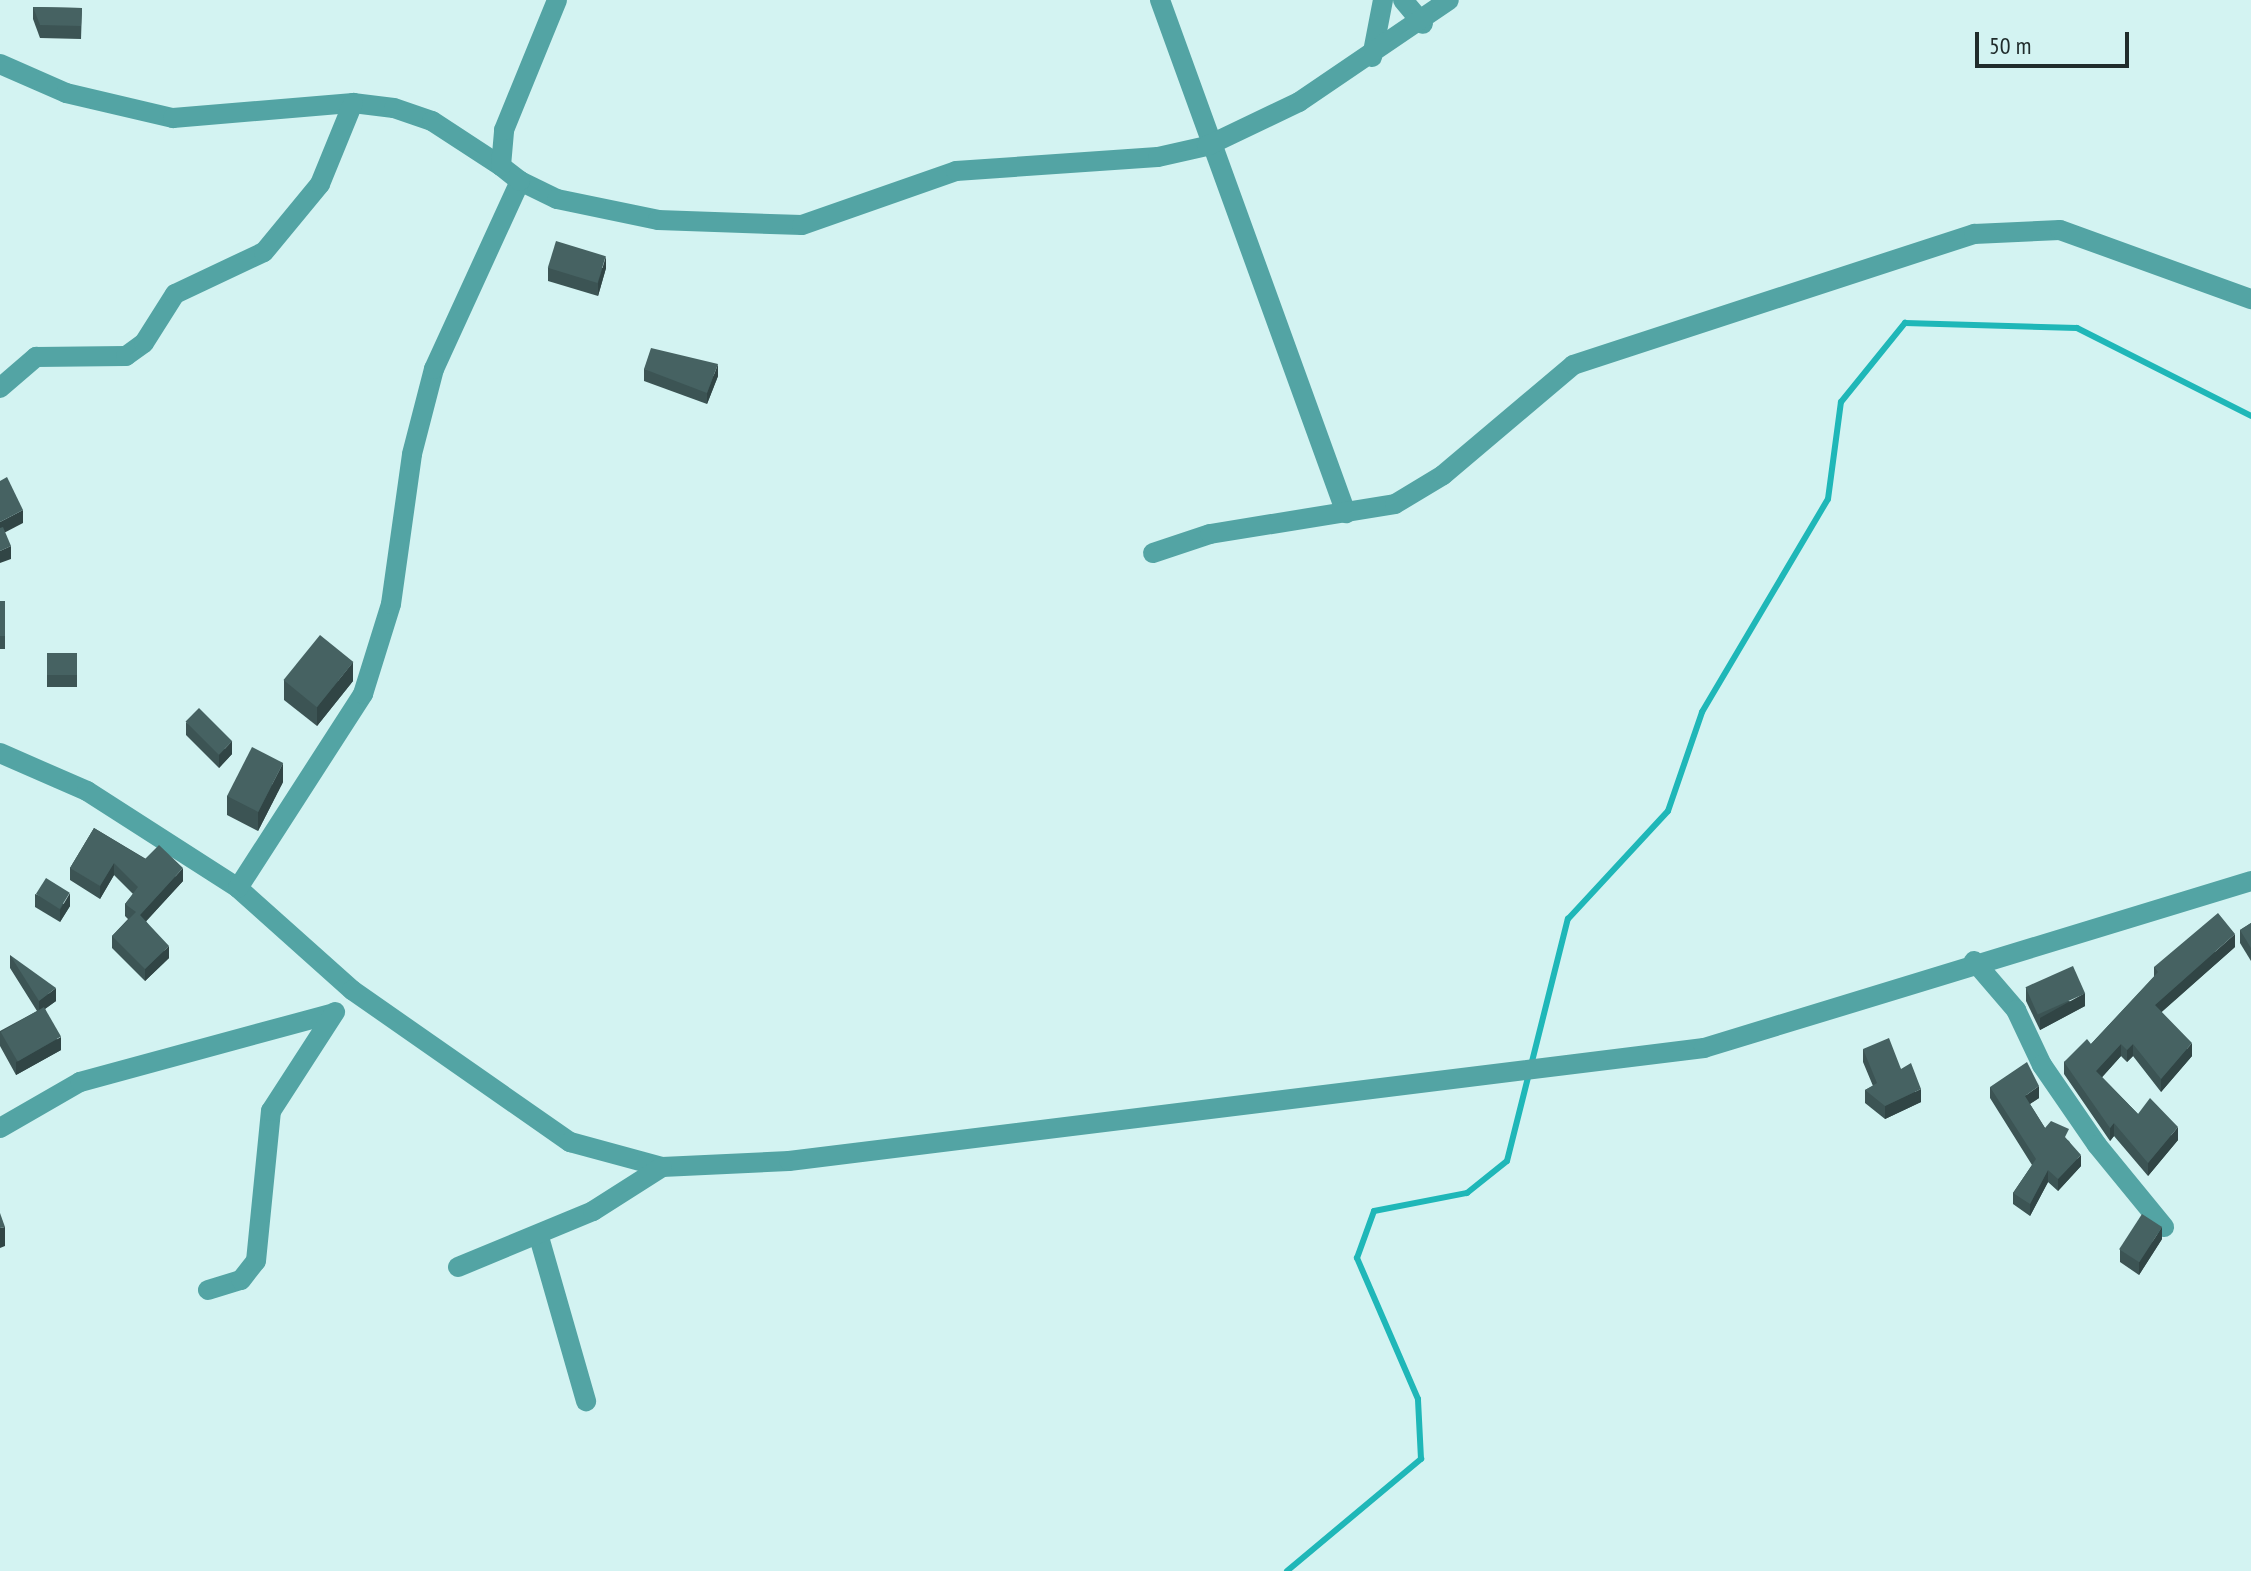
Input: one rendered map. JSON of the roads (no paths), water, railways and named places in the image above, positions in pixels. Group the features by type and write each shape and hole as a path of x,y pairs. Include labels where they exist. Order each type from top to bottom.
{"street":[{"path":"501,166 520,77 557,0"},
{"path":"1160,0 1207,146 1346,513"},
{"path":"1372,57 1383,0"},
{"path":"1403,0 1423,24"},
{"path":"0,64 66,93 173,118 353,103 432,121 520,181 557,199 658,220 802,225 956,171 1091,164 1207,146 1372,57 1423,24 1449,0"},
{"path":"0,388 36,357 126,356 144,343 175,294 264,252 320,184 353,103"},
{"path":"238,888 363,694 391,604 412,454 434,369 520,181"},
{"path":"1153,553 1210,534 1395,504 1443,475 1573,365 1974,234 2060,230 2251,299"},
{"path":"0,753 87,791 238,888 352,990 570,1142 662,1167 789,1161 1704,1048 1848,1008 1974,961 2251,881"},
{"path":"1974,961 2016,1010 2042,1065 2097,1145 2164,1227"},
{"path":"208,1290 241,1280 256,1261 271,1111 352,990"},
{"path":"0,1128 92,1078 334,1013"},
{"path":"458,1267 539,1237 662,1167"},
{"path":"539,1237 586,1401"}],"waterway":[{"path":"1287,1571 1421,1459 1418,1399 1357,1258 1374,1211 1467,1193 1507,1161 1568,919 1668,811 1702,712 1828,499 1841,402 1905,323 2077,328 2251,416"}]}
